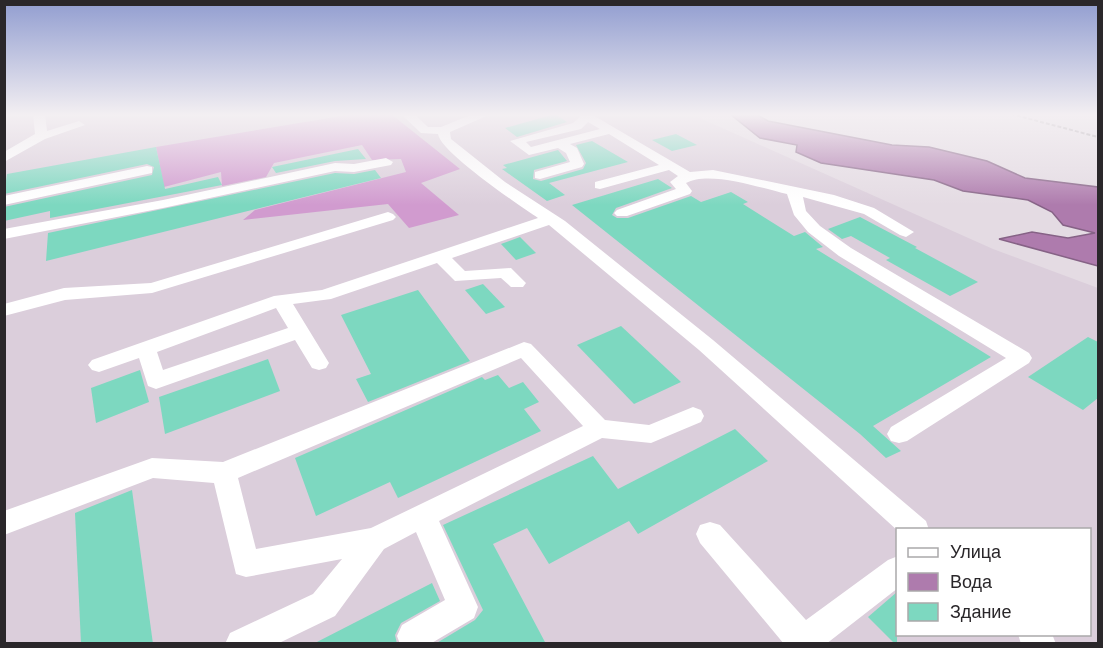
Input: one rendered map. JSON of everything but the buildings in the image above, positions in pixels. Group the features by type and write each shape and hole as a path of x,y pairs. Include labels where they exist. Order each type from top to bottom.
{"street":[{"path":"4,158 27,144"},
{"path":"451,144 480,171 551,219 706,345 914,528"},
{"path":"520,144 529,151 554,144"},
{"path":"540,175 577,164 572,151 561,144"},
{"path":"635,144 688,176"},
{"path":"4,234 163,204 335,167 354,168 386,162"},
{"path":"600,185 670,165"},
{"path":"4,201 147,170"},
{"path":"622,213 685,191 677,182 688,176 713,174 829,198 869,212 906,232"},
{"path":"794,192 799,212 814,229 845,252 1022,358 899,434"},
{"path":"4,310 64,294 152,288 388,217"},
{"path":"99,365 281,300 324,295 551,219"},
{"path":"441,256 461,277 506,272 517,283"},
{"path":"281,300 319,363"},
{"path":"146,348 156,381 299,331"},
{"path":"4,523 152,468 224,473 524,349 598,429"},
{"path":"224,473 246,564 374,540 598,429 651,434 693,416"},
{"path":"413,636 463,607 423,516"},
{"path":"711,534 803,643 896,571"},
{"path":"241,644 324,605 374,540"}],"shaded area":[{"path":"4,144 759,144 993,249 1098,288 1098,643 5,643"},
{"path":"172,144 429,144 460,169 421,183 459,215 409,228 388,204 243,220 255,210 406,172 401,159 372,160 362,145 274,163 266,177 222,186 221,172 164,187 156,147"}],"water":[{"path":"793,144 888,144 929,147 987,161 1025,178 1098,187 1098,266 999,239 1032,232 1068,238 1095,233 1063,225 1052,212 1028,200 963,191 934,180 821,163 796,152 797,145"}]}
